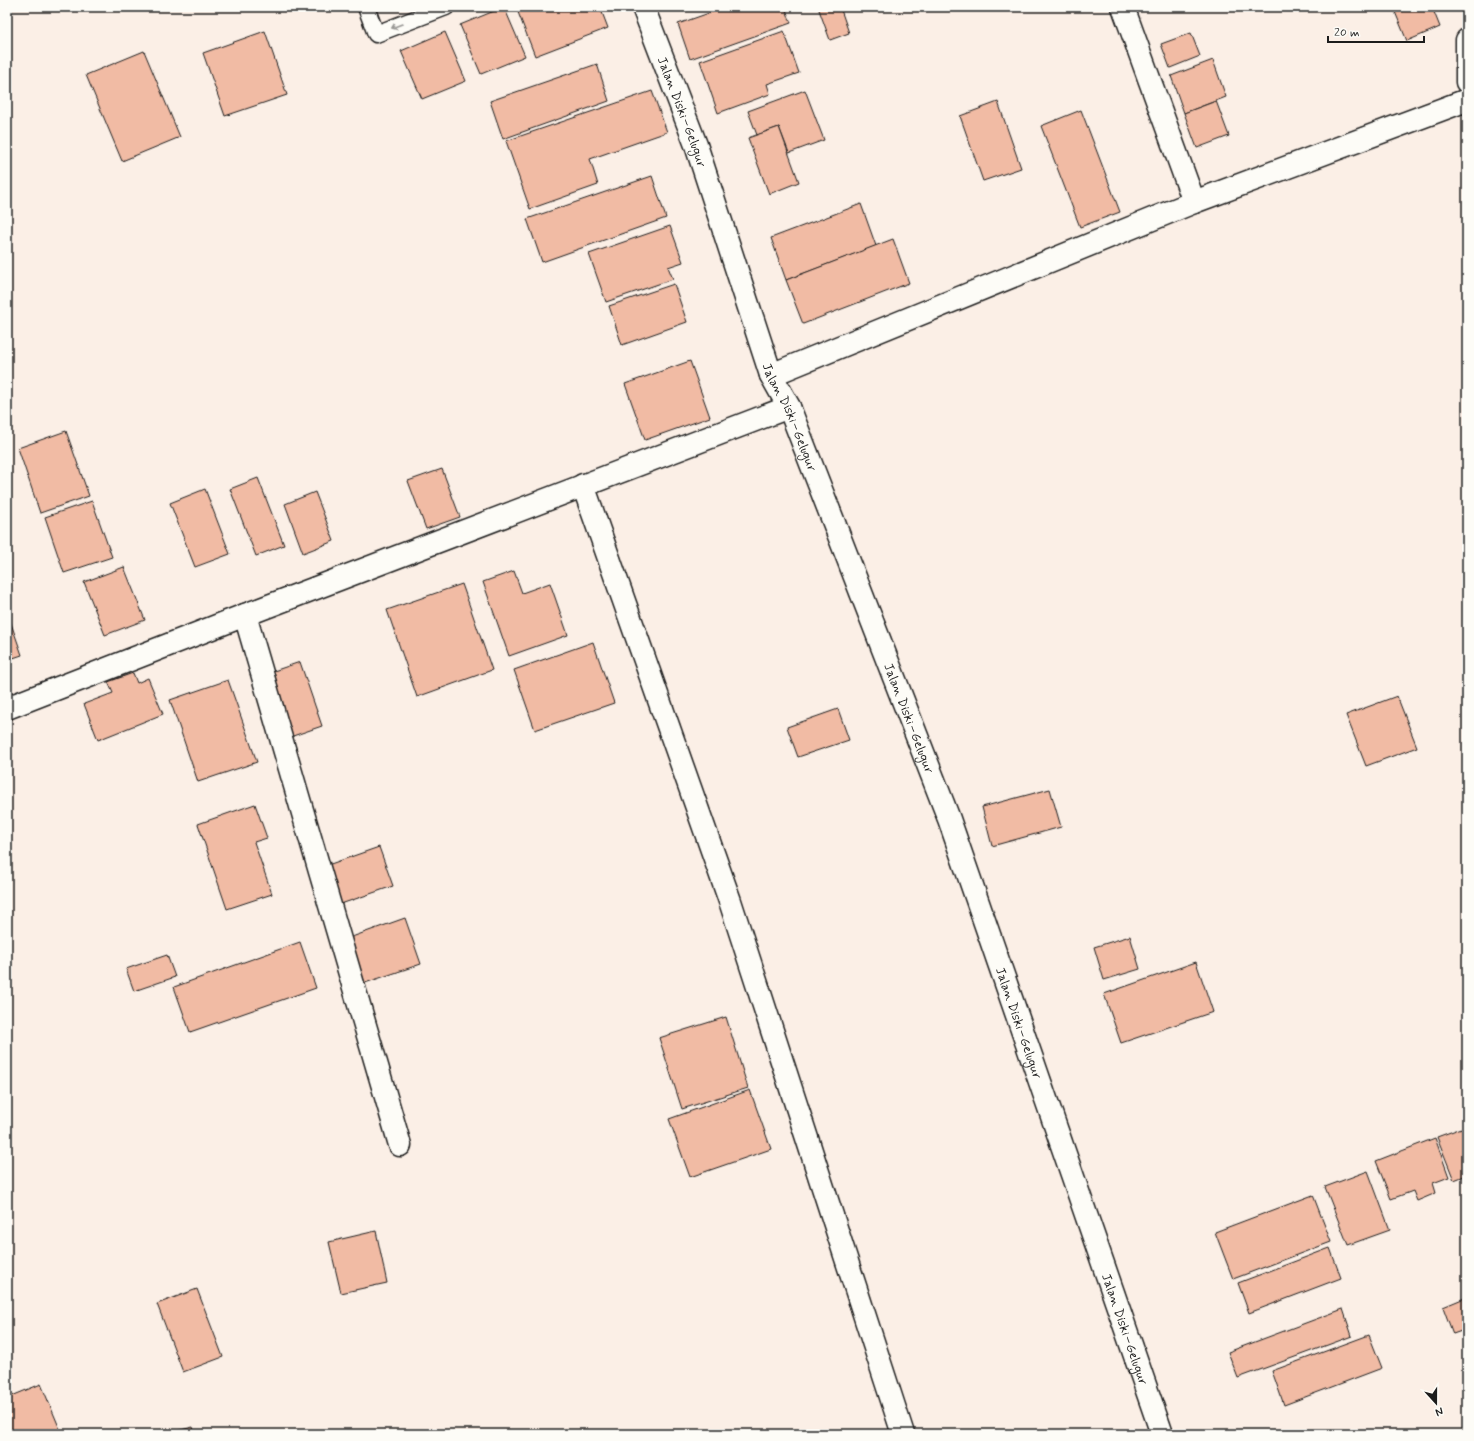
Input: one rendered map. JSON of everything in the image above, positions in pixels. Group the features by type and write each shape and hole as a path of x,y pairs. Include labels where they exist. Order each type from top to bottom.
{"street":[{"name":"Jalan Diski–Gelugur","path":"643,7 696,145 771,375 789,407 949,819 1162,1434"},
{"path":"1123,7 1194,202"},
{"path":"1467,40 1467,82"},
{"path":"771,375 1194,202 1467,100"},
{"path":"7,708 245,615 789,407"},
{"path":"583,485 730,901 903,1434"},
{"path":"245,615 400,1145"}],"lane":[{"path":"366,7 376,34 446,7"}],"building":[{"path":"504,7 525,56 481,74 460,25"},
{"path":"516,7 600,7 608,28 535,56"},
{"path":"726,7 785,7 791,23 690,59 678,24"},
{"path":"818,7 840,7 849,33 830,40"},
{"path":"1393,7 1432,7 1440,27 1407,41"},
{"path":"265,31 287,95 225,116 203,53"},
{"path":"784,31 799,73 767,84 770,94 718,113 700,61"},
{"path":"445,32 466,81 422,99 401,51"},
{"path":"1191,33 1200,56 1170,68 1161,44"},
{"path":"144,51 180,137 122,161 86,75"},
{"path":"1213,60 1226,97 1184,113 1171,76"},
{"path":"597,64 609,101 503,139 490,101"},
{"path":"805,90 824,140 789,153 779,127 757,135 748,111"},
{"path":"652,91 667,132 590,159 598,185 530,209 506,141"},
{"path":"1216,101 1229,136 1197,148 1184,113"},
{"path":"998,102 1021,168 983,181 960,116"},
{"path":"1081,110 1120,212 1080,227 1041,126"},
{"path":"779,127 799,182 769,194 748,138"},
{"path":"652,176 666,218 542,262 527,219"},
{"path":"861,204 876,246 786,280 771,238"},
{"path":"670,226 683,262 668,267 673,279 606,302 589,254"},
{"path":"893,239 909,283 803,324 786,280"},
{"path":"674,284 687,322 622,345 609,306"},
{"path":"690,361 710,417 645,440 625,384"},
{"path":"66,431 89,496 40,513 18,448"},
{"path":"442,469 460,517 426,529 408,481"},
{"path":"258,478 284,545 256,556 230,489"},
{"path":"205,489 230,554 195,567 170,503"},
{"path":"315,492 334,541 303,553 285,504"},
{"path":"92,501 112,557 64,573 45,517"},
{"path":"124,567 145,620 105,635 84,582"},
{"path":"514,571 522,593 550,583 568,635 509,656 483,582"},
{"path":"462,584 492,670 417,697 387,610"},
{"path":"7,612 22,655 7,660"},
{"path":"593,642 614,703 535,730 514,670"},
{"path":"300,662 322,726 287,738 265,674"},
{"path":"133,673 137,683 148,678 163,714 98,740 84,704 113,693 108,682"},
{"path":"228,680 257,762 198,782 170,700"},
{"path":"1397,696 1417,747 1366,766 1346,715"},
{"path":"838,709 849,740 798,757 787,727"},
{"path":"1050,789 1061,827 992,846 982,807"},
{"path":"255,804 267,838 254,842 272,894 227,909 198,824"},
{"path":"379,847 393,886 335,906 322,867"},
{"path":"405,918 421,964 365,983 349,938"},
{"path":"1130,936 1140,969 1104,980 1094,947"},
{"path":"300,942 316,988 190,1032 174,987"},
{"path":"167,955 175,977 134,991 126,969"},
{"path":"1196,962 1213,1012 1121,1043 1104,994"},
{"path":"726,1017 748,1088 682,1109 659,1038"},
{"path":"750,1090 771,1149 690,1177 669,1119"},
{"path":"1467,1126 1467,1175 1454,1180 1437,1137"},
{"path":"1435,1138 1449,1177 1433,1183 1436,1193 1417,1201 1413,1191 1391,1199 1376,1161"},
{"path":"1368,1171 1390,1230 1348,1245 1325,1187"},
{"path":"1313,1195 1331,1242 1233,1279 1215,1232"},
{"path":"376,1231 387,1283 341,1293 329,1242"},
{"path":"1330,1248 1341,1278 1249,1313 1238,1283"},
{"path":"197,1289 223,1357 183,1372 157,1304"},
{"path":"1467,1297 1467,1329 1453,1334 1443,1307"},
{"path":"1343,1309 1352,1336 1238,1378 1228,1352"},
{"path":"1369,1335 1382,1368 1284,1405 1272,1371"},
{"path":"41,1384 62,1434 7,1434 7,1398"},
{"path":"193,1427 195,1434 168,1434 168,1433"}]}
